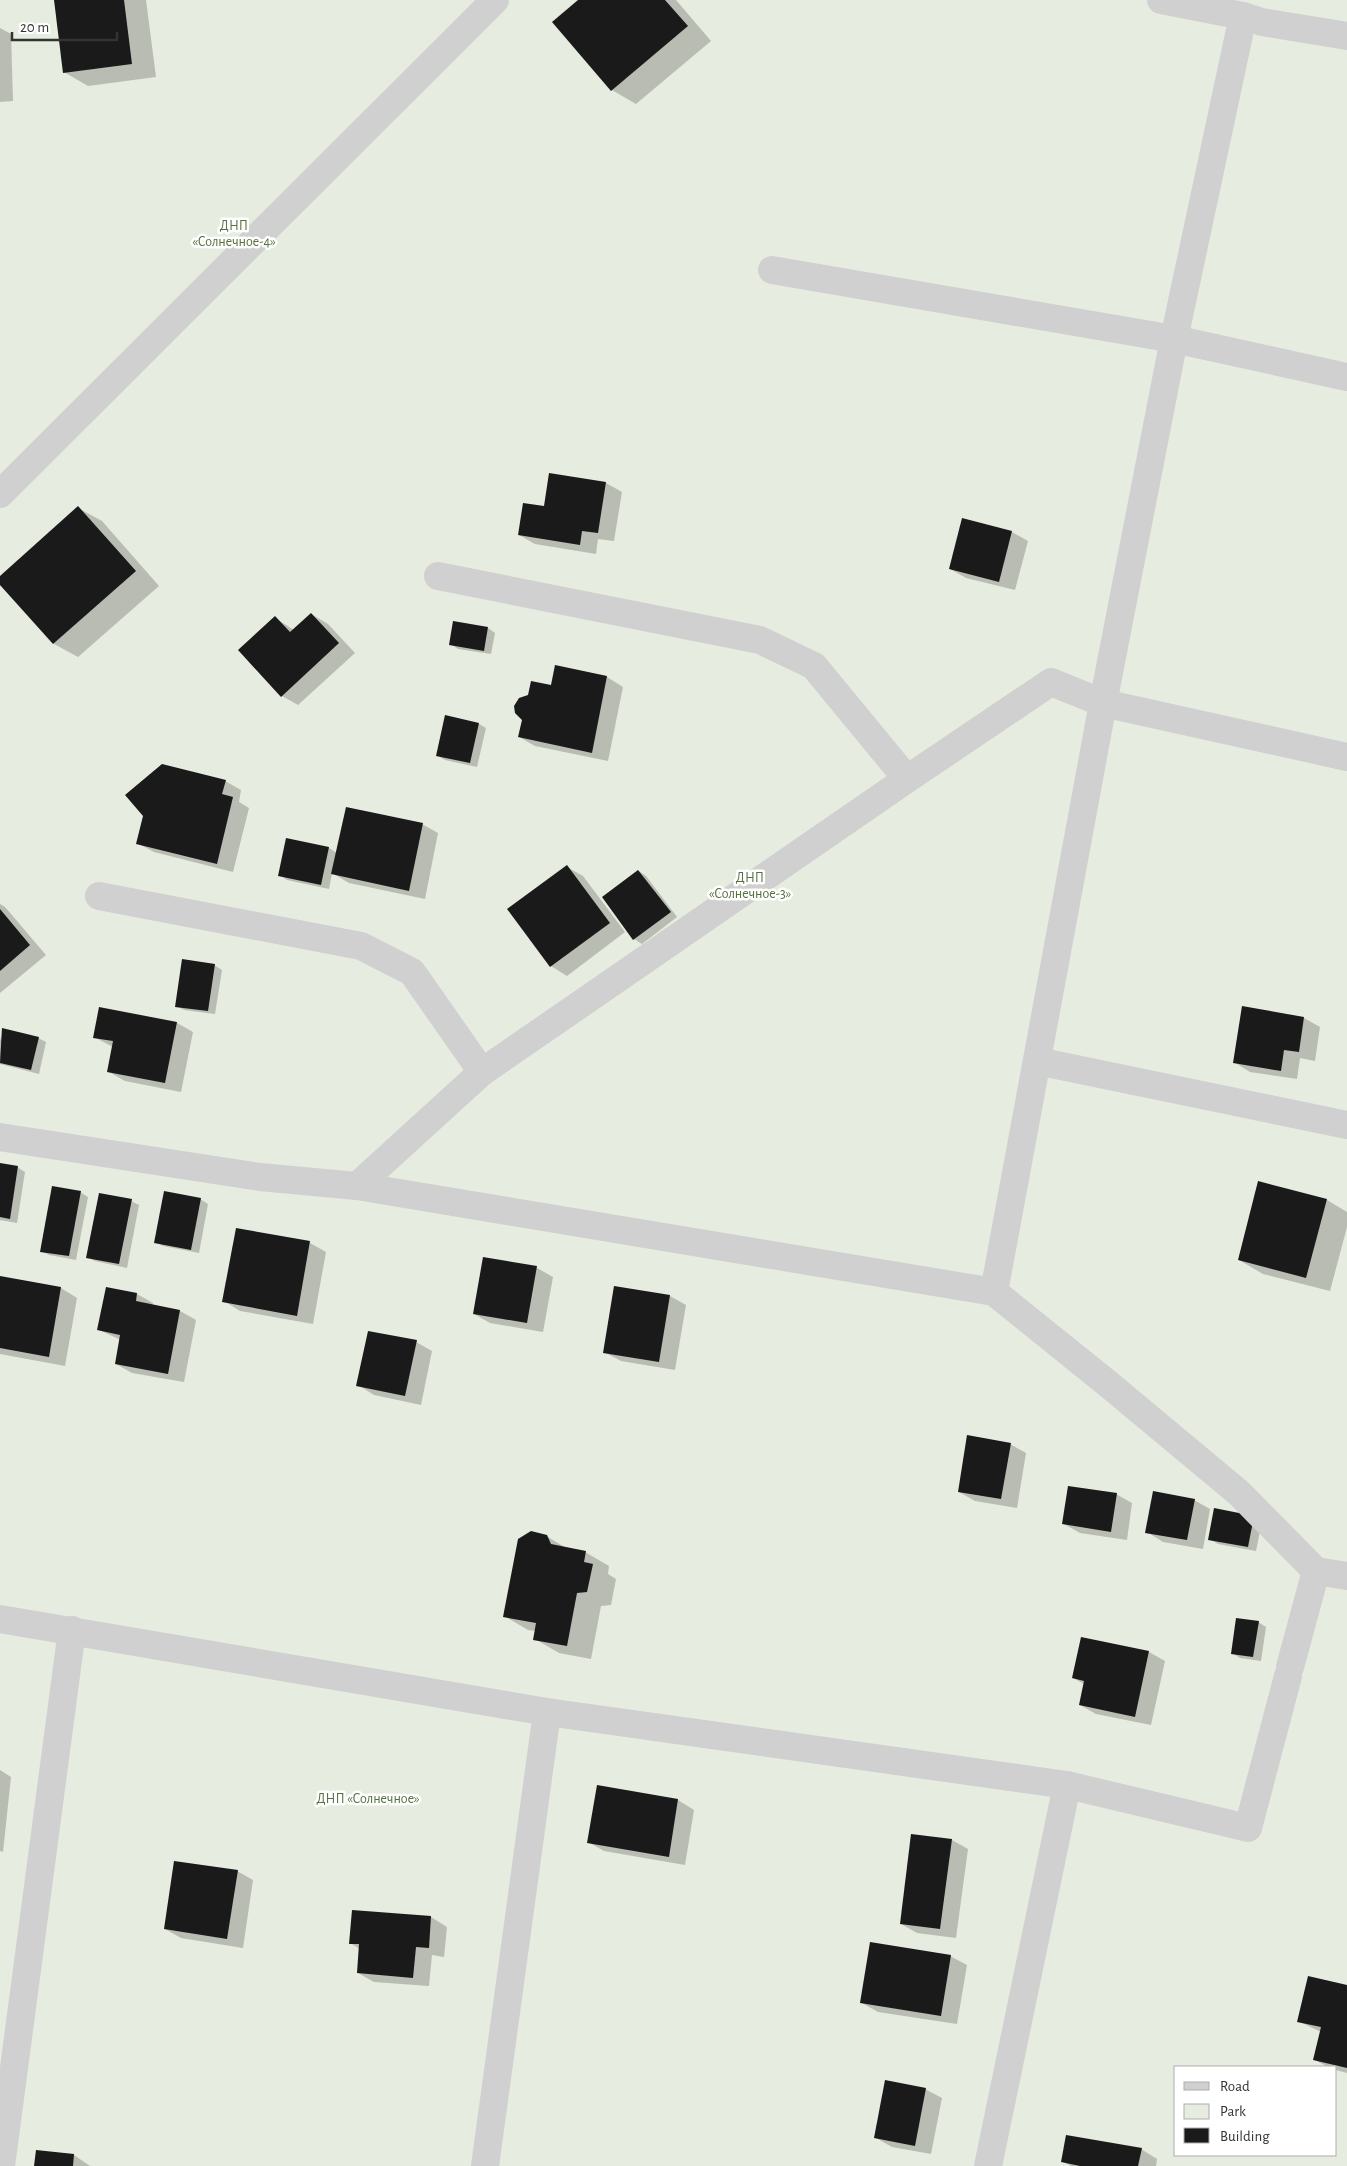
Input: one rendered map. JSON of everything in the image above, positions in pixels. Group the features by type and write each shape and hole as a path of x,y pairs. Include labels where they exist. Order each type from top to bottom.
{"street":[{"path":"0,494 495,0"},
{"path":"1161,0 1243,16 1262,22 1347,36"},
{"path":"994,1292 1102,702 1174,338 1243,16"},
{"path":"772,270 1174,338 1347,377"},
{"path":"438,576 760,640 814,666 907,778"},
{"path":"357,1186 482,1072 907,778 1051,682 1102,702 1347,756"},
{"path":"99,896 361,946 412,972 482,1072"},
{"path":"1037,1061 1347,1125"},
{"path":"0,1137 260,1177 357,1186 994,1292 1239,1493 1316,1570 1347,1576"},
{"path":"0,1619 547,1712 1067,1785 1248,1828 1316,1570"},
{"path":"1,2166 72,1630"},
{"path":"485,2166 547,1712"},
{"path":"988,2166 1067,1785"}],"green space":[{"path":"0,0 1347,0 1347,2166 0,2166"}],"building":[{"path":"54,0 124,0 132,64 63,73"},
{"path":"578,0 665,0 688,26 611,91 552,22"},
{"path":"549,473 606,482 598,533 582,531 580,545 518,535 523,503 544,506"},
{"path":"78,506 136,571 53,644 0,585 0,576"},
{"path":"962,518 1012,531 999,582 949,569"},
{"path":"311,613 339,643 281,697 238,650 275,616 290,632"},
{"path":"453,621 488,627 484,651 449,645"},
{"path":"555,665 607,676 592,753 518,737 522,720 515,713 514,706 519,698 528,695 531,681 551,685"},
{"path":"445,715 479,723 470,763 436,756"},
{"path":"162,764 226,780 222,794 233,797 217,864 136,844 143,816 125,795"},
{"path":"346,807 423,823 409,891 331,874"},
{"path":"286,838 329,847 321,885 278,876"},
{"path":"567,865 610,923 550,967 507,909"},
{"path":"638,870 671,912 633,940 602,897"},
{"path":"0,909 30,945 0,971"},
{"path":"182,959 215,964 208,1011 175,1007"},
{"path":"1242,1006 1304,1017 1299,1052 1284,1050 1281,1071 1233,1063"},
{"path":"99,1007 177,1022 165,1083 107,1072 113,1041 93,1038"},
{"path":"2,1028 39,1037 31,1070 0,1063"},
{"path":"0,1163 18,1166 10,1219 0,1217"},
{"path":"1258,1181 1327,1199 1306,1278 1238,1260"},
{"path":"52,1186 81,1191 69,1256 40,1252"},
{"path":"164,1191 201,1198 191,1250 154,1243"},
{"path":"99,1193 132,1199 119,1264 86,1258"},
{"path":"236,1228 310,1241 297,1316 222,1302"},
{"path":"483,1257 537,1266 527,1323 473,1314"},
{"path":"0,1276 61,1287 49,1357 0,1348"},
{"path":"614,1286 670,1295 659,1362 603,1353"},
{"path":"106,1287 137,1293 136,1301 180,1310 168,1374 115,1364 120,1335 97,1330"},
{"path":"368,1331 417,1340 405,1396 356,1386"},
{"path":"967,1435 1011,1443 1001,1499 958,1492"},
{"path":"1068,1486 1117,1493 1111,1532 1062,1524"},
{"path":"1153,1491 1195,1499 1187,1540 1145,1533"},
{"path":"1214,1508 1254,1516 1248,1547 1208,1540"},
{"path":"531,1531 547,1535 551,1544 586,1551 584,1562 593,1564 587,1592 577,1593 567,1646 533,1640 536,1623 503,1617 518,1539"},
{"path":"1236,1618 1259,1621 1253,1657 1231,1654"},
{"path":"1081,1637 1149,1651 1135,1717 1079,1705 1084,1681 1072,1678"},
{"path":"597,1785 678,1799 669,1857 587,1843"},
{"path":"911,1834 952,1839 940,1929 900,1924"},
{"path":"174,1861 238,1870 227,1939 164,1929"},
{"path":"352,1910 431,1916 429,1948 416,1947 413,1978 357,1973 359,1944 349,1944"},
{"path":"870,1942 951,1955 941,2016 860,2003"},
{"path":"1308,1976 1347,1985 1347,2068 1313,2060 1321,2027 1297,2022"},
{"path":"885,2080 926,2088 915,2146 874,2138"},
{"path":"1066,2135 1142,2148 1138,2166 1080,2166 1061,2162"},
{"path":"36,2150 74,2154 73,2166 34,2166"}],"park label":[{"name":"ДНП «Солнечное-4»","path":"234,234"},
{"name":"ДНП «Солнечное-3»","path":"750,886"},
{"name":"ДНП «Солнечное»","path":"368,1798"}]}
